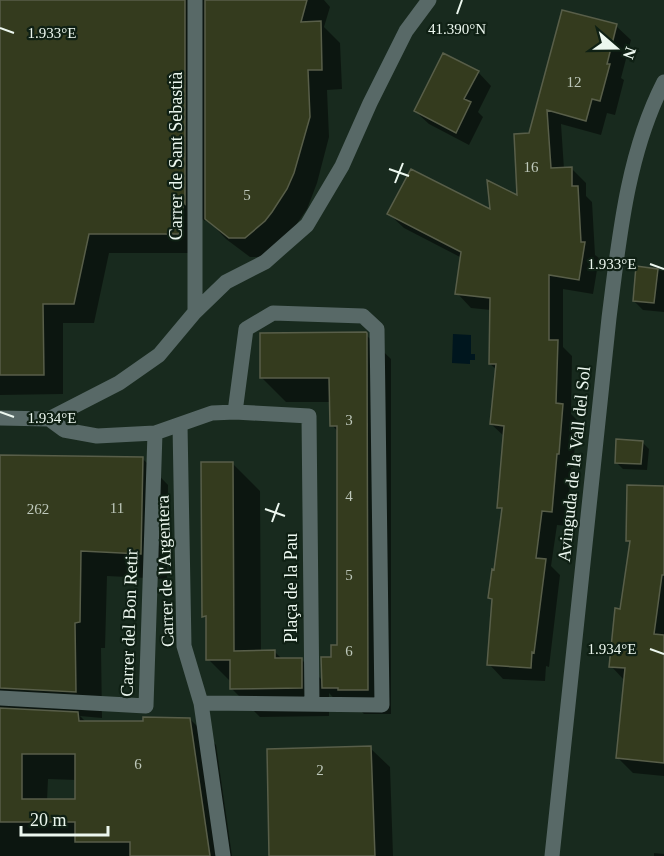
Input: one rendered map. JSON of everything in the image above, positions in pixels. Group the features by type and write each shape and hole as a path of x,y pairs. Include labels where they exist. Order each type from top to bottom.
{"street":[{"name":"Carrer de Sant Sebastià","path":"195,0 195,312"},
{"path":"0,418 49,419 119,383 159,355 195,312 226,282 265,262 307,225 342,166 370,102 406,31 429,0"},
{"name":"Avinguda de la Vall del Sol","path":"552,856 619,243 642,138 664,82"},
{"path":"201,703 382,705 377,329 363,316 273,313 246,329 235,412"},
{"name":"Plaça de la Pau","path":"49,419 64,430 97,436 154,433 212,413 309,416 312,704"},
{"name":"Carrer de l'Argentera","path":"180,425 184,646 201,703 223,856"},
{"name":"Carrer del Bon Retir","path":"0,698 146,706 154,433"}],"water":[{"path":"453,334 471,335 471,354 475,354 475,360 470,360 470,364 452,363"}],"building":[{"path":"0,0 185,0 185,204 183,202 182,234 89,234 74,304 43,304 44,375 0,375"},
{"path":"205,0 307,0 301,22 321,21 322,70 308,70 310,117 294,173 272,212 245,238 229,238 205,219"},
{"path":"562,10 617,24 600,101 592,99 586,121 547,110 551,168 572,167 572,186 578,186 581,242 585,242 579,280 549,275 549,340 558,340 556,403 563,404 552,512 542,511 536,558 546,559 531,668 487,665 492,599 488,598 502,508 497,508 504,426 490,424 496,364 489,364 490,298 455,294 461,252 387,214 411,169 490,209 487,180 517,195 514,134 529,133"},
{"path":"443,53 479,71 464,99 471,102 456,133 414,111"},
{"path":"636,266 658,269 654,303 633,301"},
{"path":"366,332 368,690 338,690 338,688 322,688 321,657 331,657 331,645 337,645 337,426 330,426 329,378 260,378 260,333"},
{"path":"616,439 643,441 641,464 615,463"},
{"path":"0,455 143,457 141,554 81,551 80,622 75,623 76,692 0,688"},
{"path":"201,462 233,462 234,651 275,650 275,658 302,658 302,688 230,689 230,660 206,660 206,616 202,617"},
{"path":"627,485 664,486 664,575 662,575 654,634 664,635 664,763 616,758 625,668 609,667 615,608 620,609 630,541 626,541"},
{"path":"0,708 78,712 79,721 143,721 143,717 190,718 210,856 130,856 130,842 75,842 75,822 0,822","holes":["22,754 75,754 75,799 22,799"]},
{"path":"371,746 375,856 269,856 267,749"}]}
